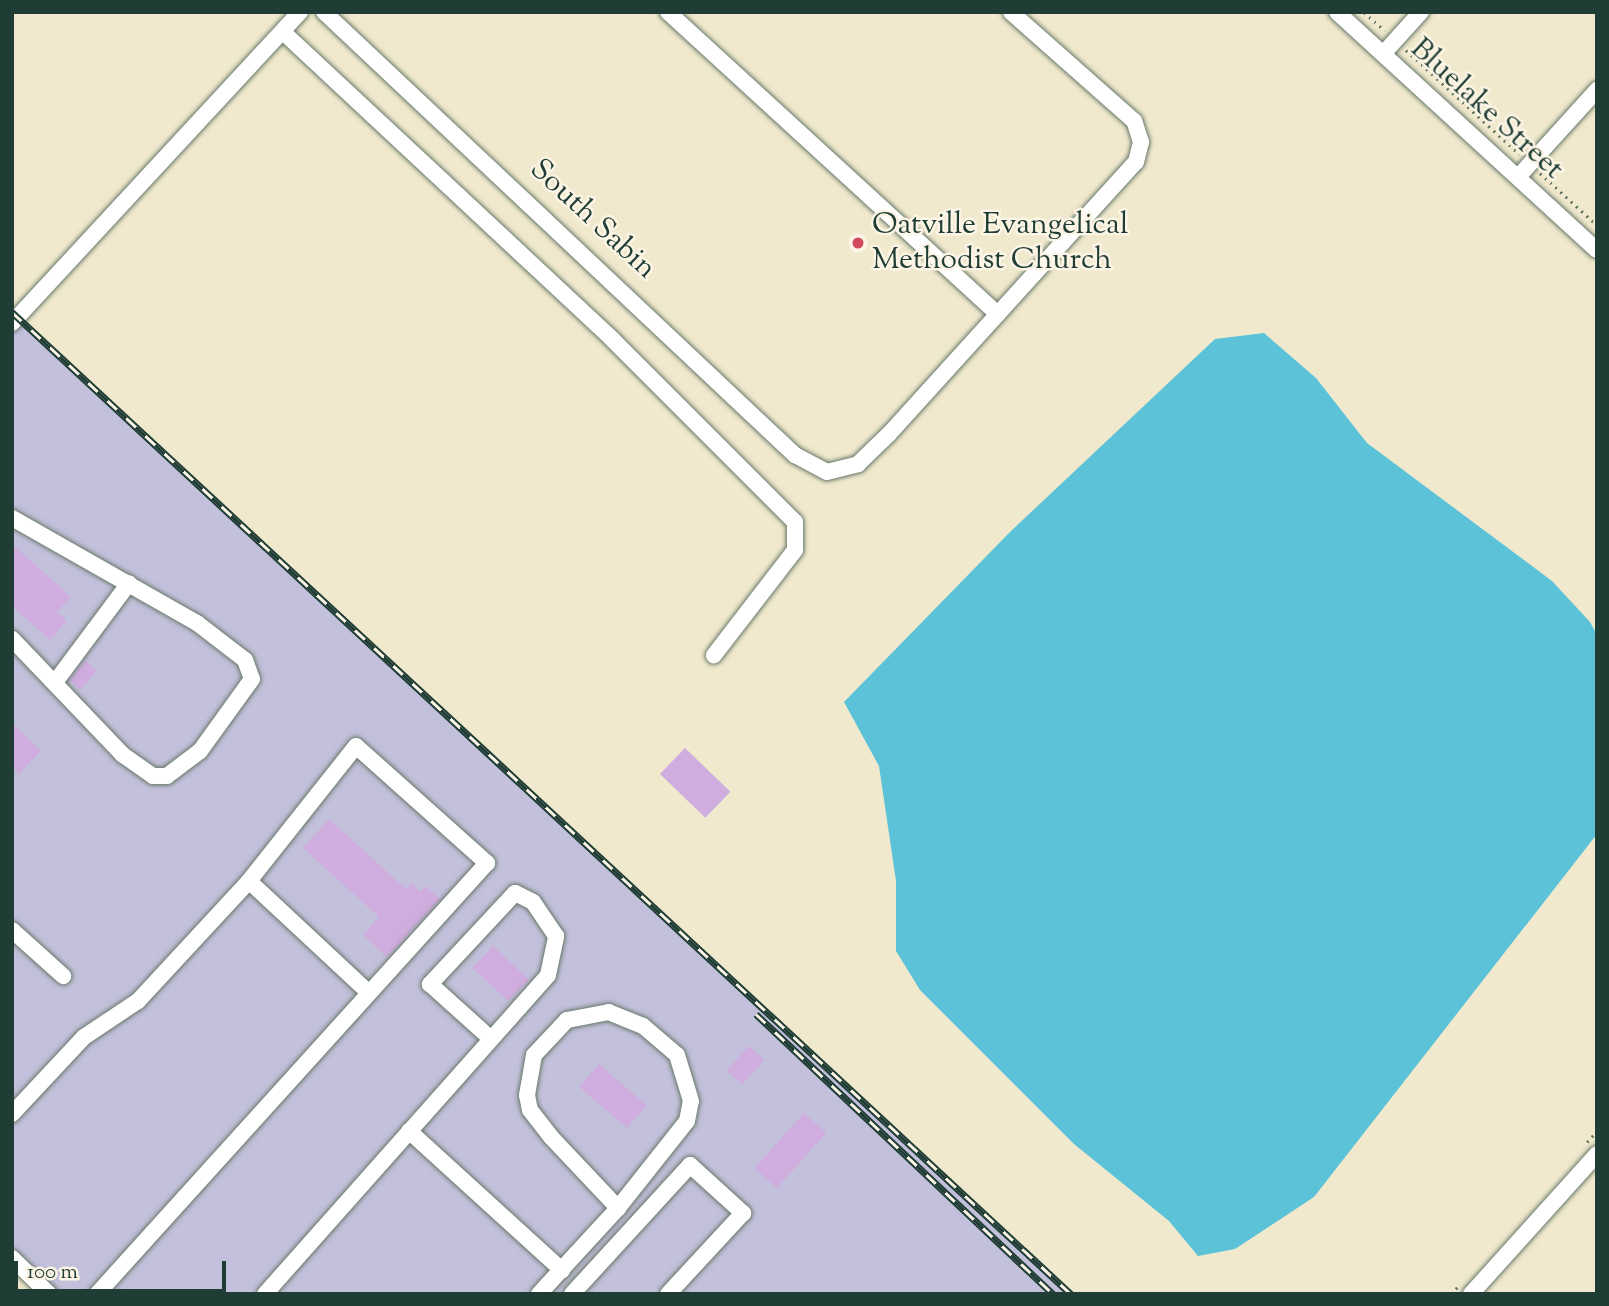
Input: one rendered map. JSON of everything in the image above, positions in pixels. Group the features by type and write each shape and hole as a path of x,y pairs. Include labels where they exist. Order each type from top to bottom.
{"street":[{"path":"12,323 300,12"},
{"name":"South Sabin","path":"324,12 819,471 858,464 998,314"},
{"path":"668,12 998,314 1131,169 1141,142 1134,121 1011,12"},
{"name":"Bluelake Street","path":"1337,12 1597,250"},
{"path":"1383,54 1421,12"},
{"path":"283,32 613,340 795,522 795,550 713,655"},
{"path":"1518,177 1597,90"},
{"path":"12,518 129,583 230,645 252,679 243,698 200,751 167,776 153,776 123,755 56,681 12,639"},
{"path":"56,681 129,583"},
{"path":"12,1114 84,1037 138,1001 248,881 356,746 488,863 367,991 97,1294"},
{"path":"248,881 367,991"},
{"path":"265,1294 491,1039 556,957 556,936 533,902 515,893 430,984 491,1039"},
{"path":"12,930 63,976"},
{"path":"539,1294 618,1208 687,1121 691,1101 677,1055 643,1026 609,1012 567,1020 534,1055 527,1094 551,1137 618,1208"},
{"path":"409,1131 562,1270"},
{"path":"1471,1294 1597,1154"},
{"path":"572,1294 690,1165 743,1213 668,1294"},
{"path":"12,1258 49,1294"}],"path":[{"path":"1364,12 1597,225"}],"shaded area":[{"path":"18,317 1072,1294 52,1294 12,1257 12,323"}],"water":[{"path":"1264,333 1316,378 1367,443 1552,581 1590,622 1597,635 1597,834 1314,1197 1235,1249 1198,1256 1169,1221 1074,1144 920,990 896,951 896,881 879,766 844,702 1011,531 1215,339"}],"building":[{"path":"12,544 71,597 57,612 67,621 50,640 12,606"},
{"path":"85,660 97,671 80,690 70,680"},
{"path":"12,723 41,751 19,774 12,767"},
{"path":"685,748 730,792 705,818 660,774"},
{"path":"329,819 406,889 411,883 421,892 426,886 440,899 387,957 363,935 379,917 303,848"},
{"path":"493,946 529,979 508,1001 473,968"},
{"path":"749,1046 764,1060 742,1084 726,1070"},
{"path":"599,1064 647,1105 627,1128 579,1087"},
{"path":"804,1113 826,1133 777,1188 754,1168"}],"railway":[{"path":"12,312 1071,1294"},
{"path":"756,1014 1053,1294"}],"place":[{"name":"Oatville Evangelical Methodist Church","path":"858,243"}]}
